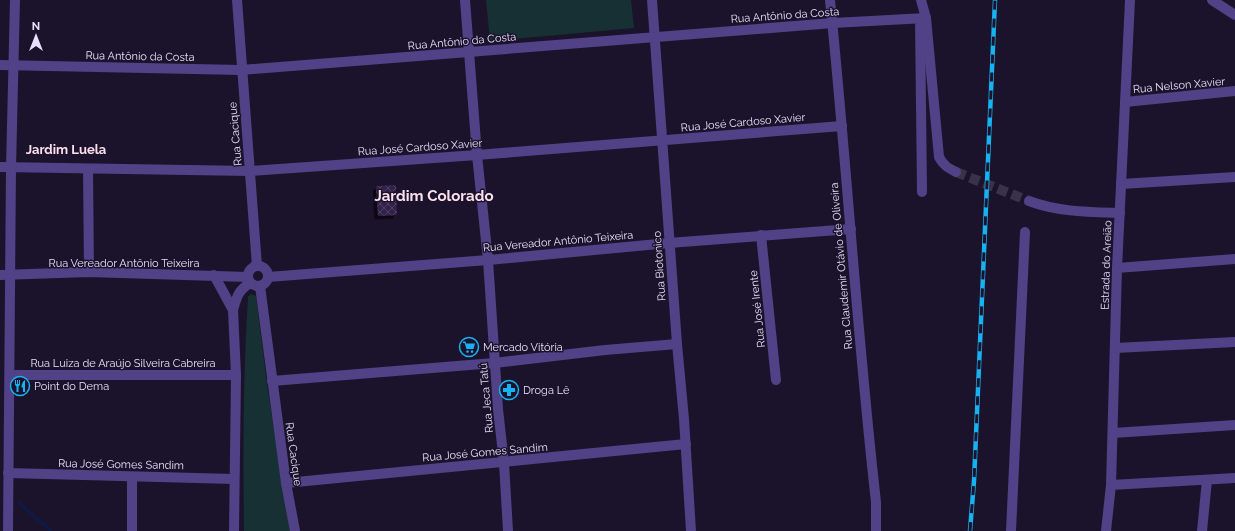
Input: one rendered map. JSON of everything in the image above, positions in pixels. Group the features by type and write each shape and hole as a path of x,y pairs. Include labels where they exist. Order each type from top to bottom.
{"street":[{"path":"8,531 10,375 5,275 11,168 15,0"},
{"name":"Rua Cacique","path":"237,0 241,70 257,266"},
{"name":"Rua Jeca Tatú","path":"465,0 477,155 488,260 494,363 504,463 508,531"},
{"name":"Rua Biotonico","path":"652,0 669,243 686,444 691,531"},
{"name":"Rua Claudemir Otávio de Oliveira","path":"830,0 851,229 857,313 876,502 876,531"},
{"path":"921,0 939,157 946,168 956,172"},
{"name":"Estrada do Areião","path":"1106,531 1111,485 1117,268 1130,0"},
{"path":"1212,0 1235,15"},
{"path":"922,192 923,19"},
{"name":"Rua Antônio da Costa","path":"0,65 241,70 469,53 833,22 923,19"},
{"name":"Rua Nelson Xavier","path":"1125,102 1235,91"},
{"name":"Rua José Cardoso Xavier","path":"0,167 250,171 663,141 842,126"},
{"path":"88,169 89,272"},
{"path":"1121,184 1235,177"},
{"path":"1029,201 1048,208 1062,210 1120,213"},
{"name":"Rua Vereador Antônio Teixeira","path":"268,277 488,260 762,235 851,229"},
{"path":"1011,531 1025,232"},
{"name":"Rua José Irente","path":"762,235 776,380"},
{"path":"1117,268 1235,259"},
{"path":"234,531 236,375 233,310 237,295 241,290 253,282 266,283 268,273 264,268 257,266 250,270 253,282"},
{"name":"Rua Vereador Antônio Teixeira","path":"5,275 89,272 214,275 253,282"},
{"path":"214,275 233,310"},
{"name":"Rua Cacique","path":"253,282 272,381 286,483 295,531"},
{"path":"1115,348 1235,342"},
{"path":"272,381 494,363 604,350 677,344"},
{"name":"Rua Luiza de Araújo Silveira Cabreira","path":"10,375 236,375"},
{"path":"1113,433 1235,425"},
{"name":"Rua José Gomes Sandim","path":"286,483 504,463 686,444"},
{"name":"Rua José Gomes Sandim","path":"8,473 234,479"},
{"path":"132,477 132,531"},
{"path":"1111,485 1235,478"},
{"path":"1202,531 1207,480"}],"green space":[{"path":"486,0 631,0 634,28 490,41"},
{"path":"251,294 256,296 267,384 290,531 244,531 244,385 248,297"}],"building":[{"path":"396,185 397,215 378,216 376,186"}],"waterway":[{"path":"19,503 51,531"}],"tunnel":[{"path":"956,172 1029,201"}],"railway":[{"path":"970,531 974,481 995,0"}],"place":[{"name":"Mercado Vitória","path":"469,347"},
{"name":"Point do Dema","path":"20,386"},
{"name":"Droga Lê","path":"509,390"}],"district":[{"name":"Jardim Luela","path":"66,149"},
{"name":"Jardim Colorado","path":"434,196"}]}
